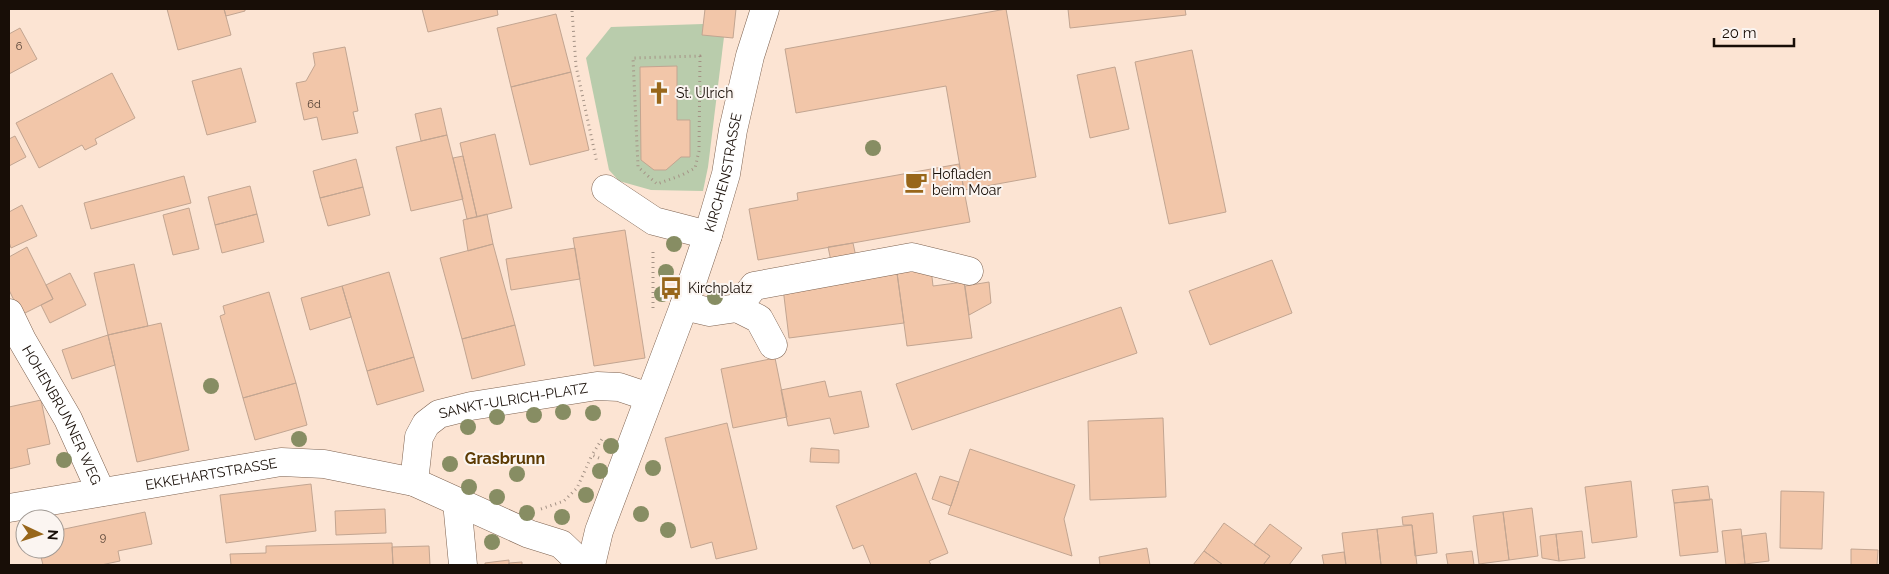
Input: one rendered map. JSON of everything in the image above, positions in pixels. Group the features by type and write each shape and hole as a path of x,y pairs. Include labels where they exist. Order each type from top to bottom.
{"street":[{"name":"KIRCHENSTRASSE","path":"665,354 708,236 726,174 733,130 750,56 765,9"},
{"path":"602,178 654,220 708,236"},
{"path":"737,308 754,286 912,257 969,271"},
{"path":"684,306 710,312 737,308 759,319 773,345"},
{"name":"HOHENBRUNNER WEG","path":"9,313 22,340 68,419 101,492"},
{"path":"592,565 599,532 665,354"},
{"name":"SANKT-ULRICH-PLATZ","path":"414,482 419,437 426,424 439,414 471,406 597,386 619,387 650,397"},
{"name":"EKKEHARTSTRASSE","path":"9,508 281,462 324,464 414,482"},
{"path":"414,482 529,534 560,544 583,565"},
{"path":"457,502 463,565"}],"path":[{"path":"572,11 576,66 602,178"},
{"path":"700,56 700,151 695,168 657,184 638,167 633,58 700,56"},
{"path":"654,220 653,312 665,354"},
{"path":"529,534 536,510 564,501 578,488 592,456"}],"green space":[{"path":"703,24 724,37 708,167 703,191 651,190 619,181 609,170 586,58 611,27"}],"building":[{"path":"167,9 224,9 231,35 178,50"},
{"path":"224,9 245,9 245,11 226,16"},
{"path":"422,9 497,9 498,15 428,32"},
{"path":"705,9 736,9 733,38 702,35"},
{"path":"1006,9 1036,177 964,190 946,86 796,113 785,49"},
{"path":"1068,9 1185,9 1186,15 1070,28"},
{"path":"556,14 571,72 511,87 497,28"},
{"path":"20,28 37,59 9,74 9,34"},
{"path":"345,47 358,111 353,112 358,133 322,140 317,117 304,120 296,83 306,81 315,65 313,53"},
{"path":"1192,50 1226,212 1169,224 1135,62"},
{"name":"St. Ulrich","path":"677,66 677,120 690,120 690,157 681,157 666,170 654,170 641,160 640,67"},
{"path":"1115,67 1129,129 1090,138 1077,75"},
{"path":"241,68 256,122 207,135 192,81"},
{"path":"571,72 589,150 530,165 511,87"},
{"path":"112,73 135,118 95,139 97,144 85,150 82,145 39,168 16,123"},
{"path":"441,108 447,135 421,141 415,114"},
{"path":"495,134 512,208 477,217 460,143"},
{"path":"447,135 463,199 411,211 396,147"},
{"path":"15,136 26,157 9,166 9,139"},
{"path":"463,156 477,217 467,219 453,158"},
{"path":"356,159 363,187 320,198 313,171"},
{"path":"959,164 970,222 758,260 749,209 798,200 797,193"},
{"path":"184,176 191,203 91,229 84,203"},
{"path":"250,186 257,214 215,225 208,197"},
{"path":"363,187 370,215 328,226 320,198"},
{"path":"22,205 37,236 11,248 9,242 9,212"},
{"path":"189,208 199,249 173,255 163,215"},
{"path":"257,214 264,242 222,253 215,225"},
{"path":"487,214 493,244 468,251 463,220"},
{"path":"625,230 645,358 594,366 573,238"},
{"path":"853,243 856,257 831,261 828,247"},
{"path":"493,244 515,325 462,339 440,258"},
{"path":"27,247 53,299 21,315 9,290 9,257"},
{"path":"575,248 580,279 511,290 506,259"},
{"path":"1272,260 1292,313 1210,345 1189,291"},
{"path":"134,264 148,326 108,335 94,273"},
{"path":"931,268 933,286 964,282 972,338 907,346 897,273"},
{"path":"389,272 414,357 367,371 342,286"},
{"path":"70,273 86,305 50,323 41,305 53,299 46,285"},
{"path":"897,273 904,323 789,338 783,288"},
{"path":"989,282 991,303 969,315 965,286"},
{"path":"342,286 351,317 310,330 301,298"},
{"path":"269,292 296,383 243,398 220,316 225,314 223,306"},
{"path":"1121,307 1137,353 912,430 896,384"},
{"path":"161,323 189,450 137,462 108,335"},
{"path":"515,325 525,365 472,379 462,339"},
{"path":"108,335 115,365 72,379 62,350"},
{"path":"414,357 424,391 377,405 367,371"},
{"path":"775,358 787,417 733,428 721,369"},
{"path":"825,381 829,397 861,391 869,427 834,434 830,418 788,426 781,390"},
{"path":"296,383 307,425 255,440 243,398"},
{"path":"41,400 50,444 27,449 30,464 9,469 9,407"},
{"path":"1163,418 1166,497 1090,500 1088,421"},
{"path":"727,423 757,549 716,559 712,542 691,548 665,438"},
{"path":"811,448 839,450 839,463 810,462"},
{"path":"970,449 1075,485 1064,519 1072,556 948,514"},
{"path":"916,473 948,553 929,561 931,565 871,565 863,545 853,549 836,506"},
{"path":"940,476 959,482 951,506 932,499"},
{"path":"1631,481 1637,537 1592,543 1585,487"},
{"path":"311,484 316,531 226,543 220,495"},
{"path":"1708,486 1710,500 1674,503 1672,490"},
{"path":"1781,491 1824,492 1822,549 1780,548"},
{"path":"1712,499 1718,552 1680,556 1674,503"},
{"path":"1532,508 1538,556 1509,560 1503,512"},
{"path":"385,509 386,533 336,535 335,511"},
{"path":"145,512 152,544 118,551 120,561 101,565 43,565 42,559 65,559 65,529"},
{"path":"1503,512 1509,560 1479,564 1473,516"},
{"path":"1433,513 1437,553 1415,556 1412,525 1403,525 1402,517"},
{"path":"1224,523 1270,556 1263,565 1223,565 1204,551"},
{"path":"1270,524 1302,548 1289,565 1264,564 1270,556 1254,545"},
{"path":"1412,525 1417,565 1381,565 1377,529"},
{"path":"1377,529 1381,565 1346,565 1342,533"},
{"path":"1741,529 1745,564 1726,565 1722,531"},
{"path":"1582,531 1585,558 1559,561 1556,534"},
{"path":"1766,533 1769,561 1745,564 1742,536"},
{"path":"1556,534 1559,561 1542,558 1540,536"},
{"path":"392,543 393,565 231,565 230,554 266,553 266,546"},
{"path":"429,546 430,565 393,565 392,547"},
{"path":"1147,548 1150,565 1100,565 1099,557"},
{"path":"1851,549 1878,550 1877,565 1851,565"},
{"path":"1204,551 1223,565 1193,565"},
{"path":"1472,551 1474,565 1448,565 1446,554"},
{"path":"1344,552 1346,565 1324,565 1322,555"},
{"path":"509,560 509,565 485,565 485,563"},
{"path":"522,562 522,565 509,565 509,563"}],"place":[{"name":"St. Ulrich","path":"659,93"},
{"name":"Hofladen beim Moar","path":"916,182"},
{"name":"Kirchplatz","path":"671,288"}],"district":[{"name":"Grasbrunn","path":"505,458"}]}
